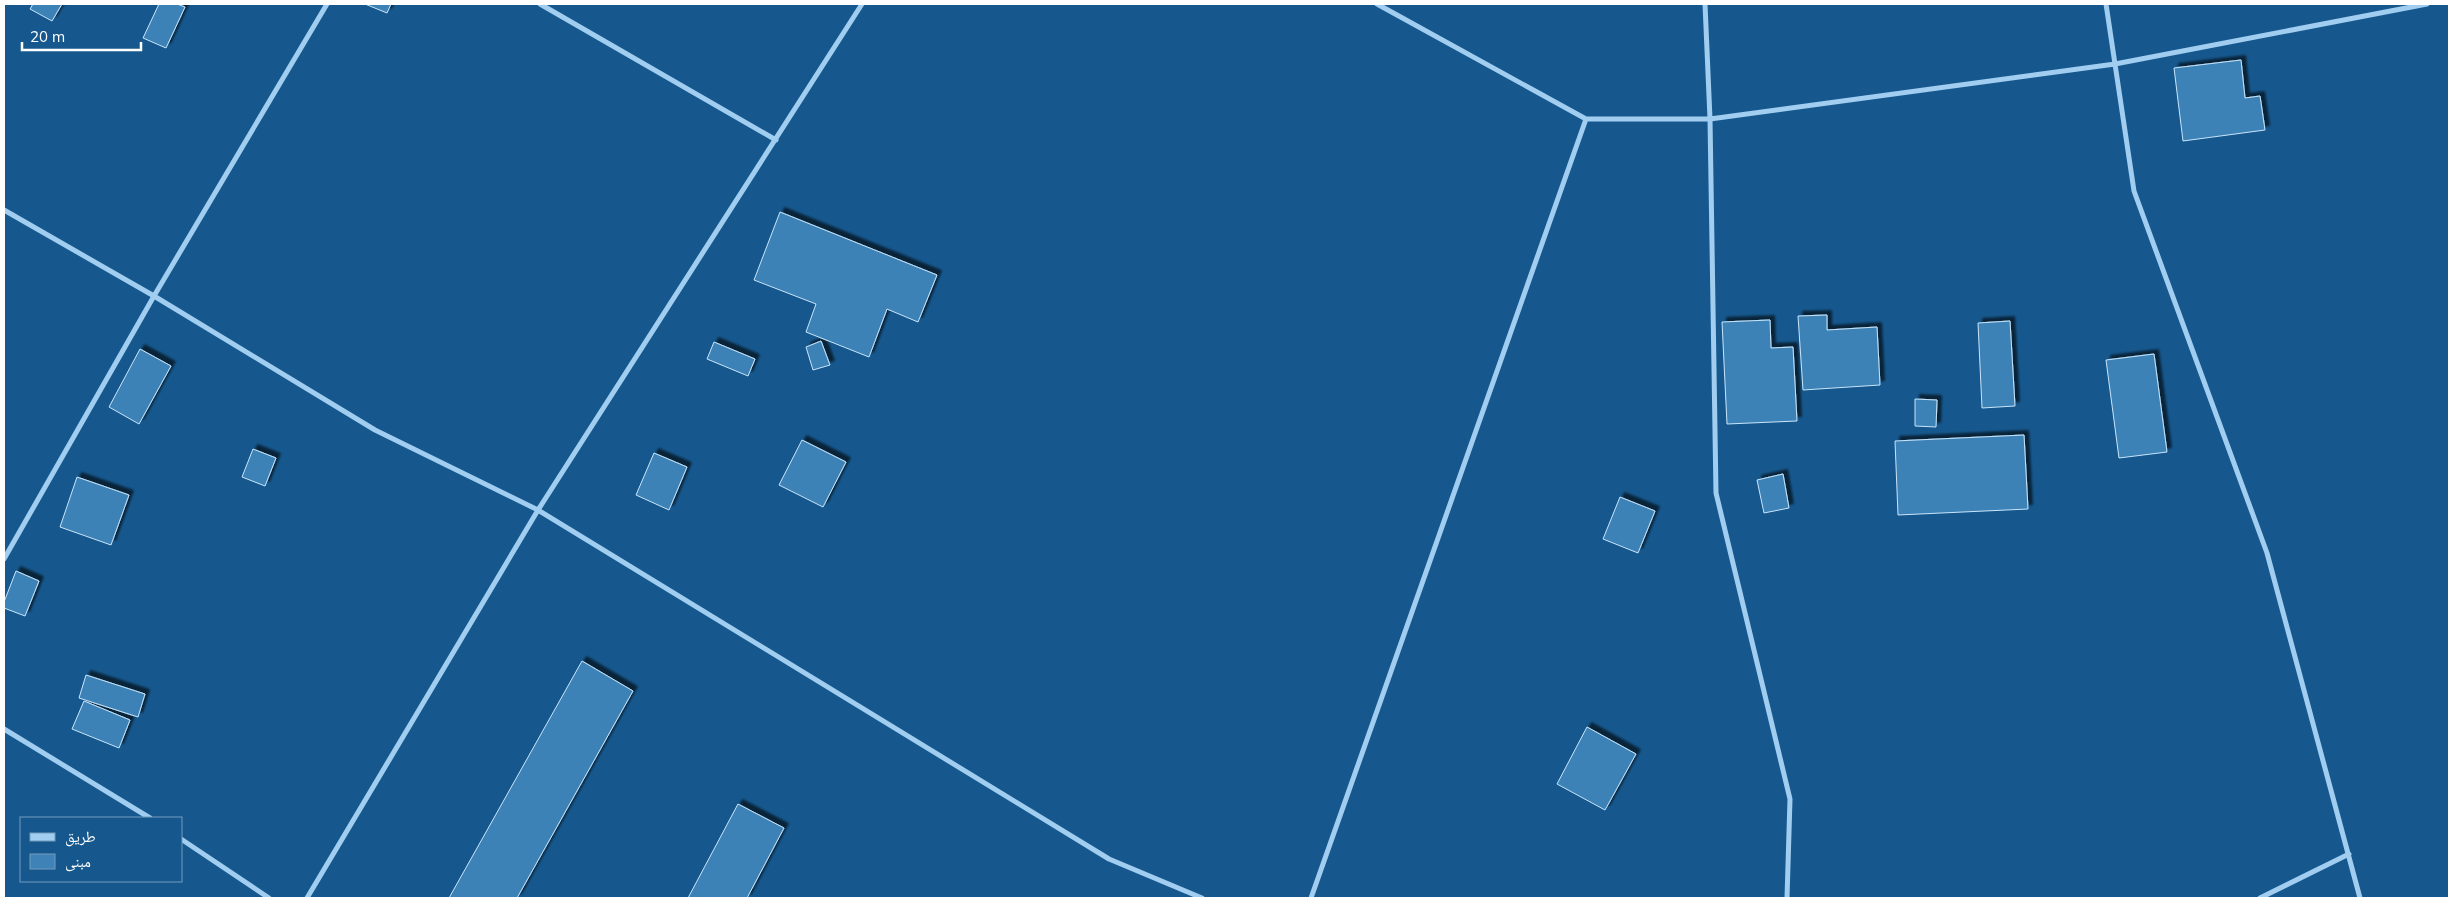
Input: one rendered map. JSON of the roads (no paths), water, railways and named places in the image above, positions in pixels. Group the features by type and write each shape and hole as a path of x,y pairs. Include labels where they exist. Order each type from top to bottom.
{"street":[{"path":"4,559 154,296 327,4"},
{"path":"540,4 776,140"},
{"path":"307,898 538,510 862,4"},
{"path":"1377,4 1586,120 1710,119 2115,64 2427,4"},
{"path":"1704,4 1710,119 1716,493 1790,799 1787,898"},
{"path":"2106,4 2134,191 2267,553 2360,898"},
{"path":"1311,898 1586,120"},
{"path":"4,210 154,296 375,430 538,510 1109,858 1202,898"},
{"path":"4,729 148,817"},
{"path":"182,840 269,898"},
{"path":"2260,898 2348,854"}]}
